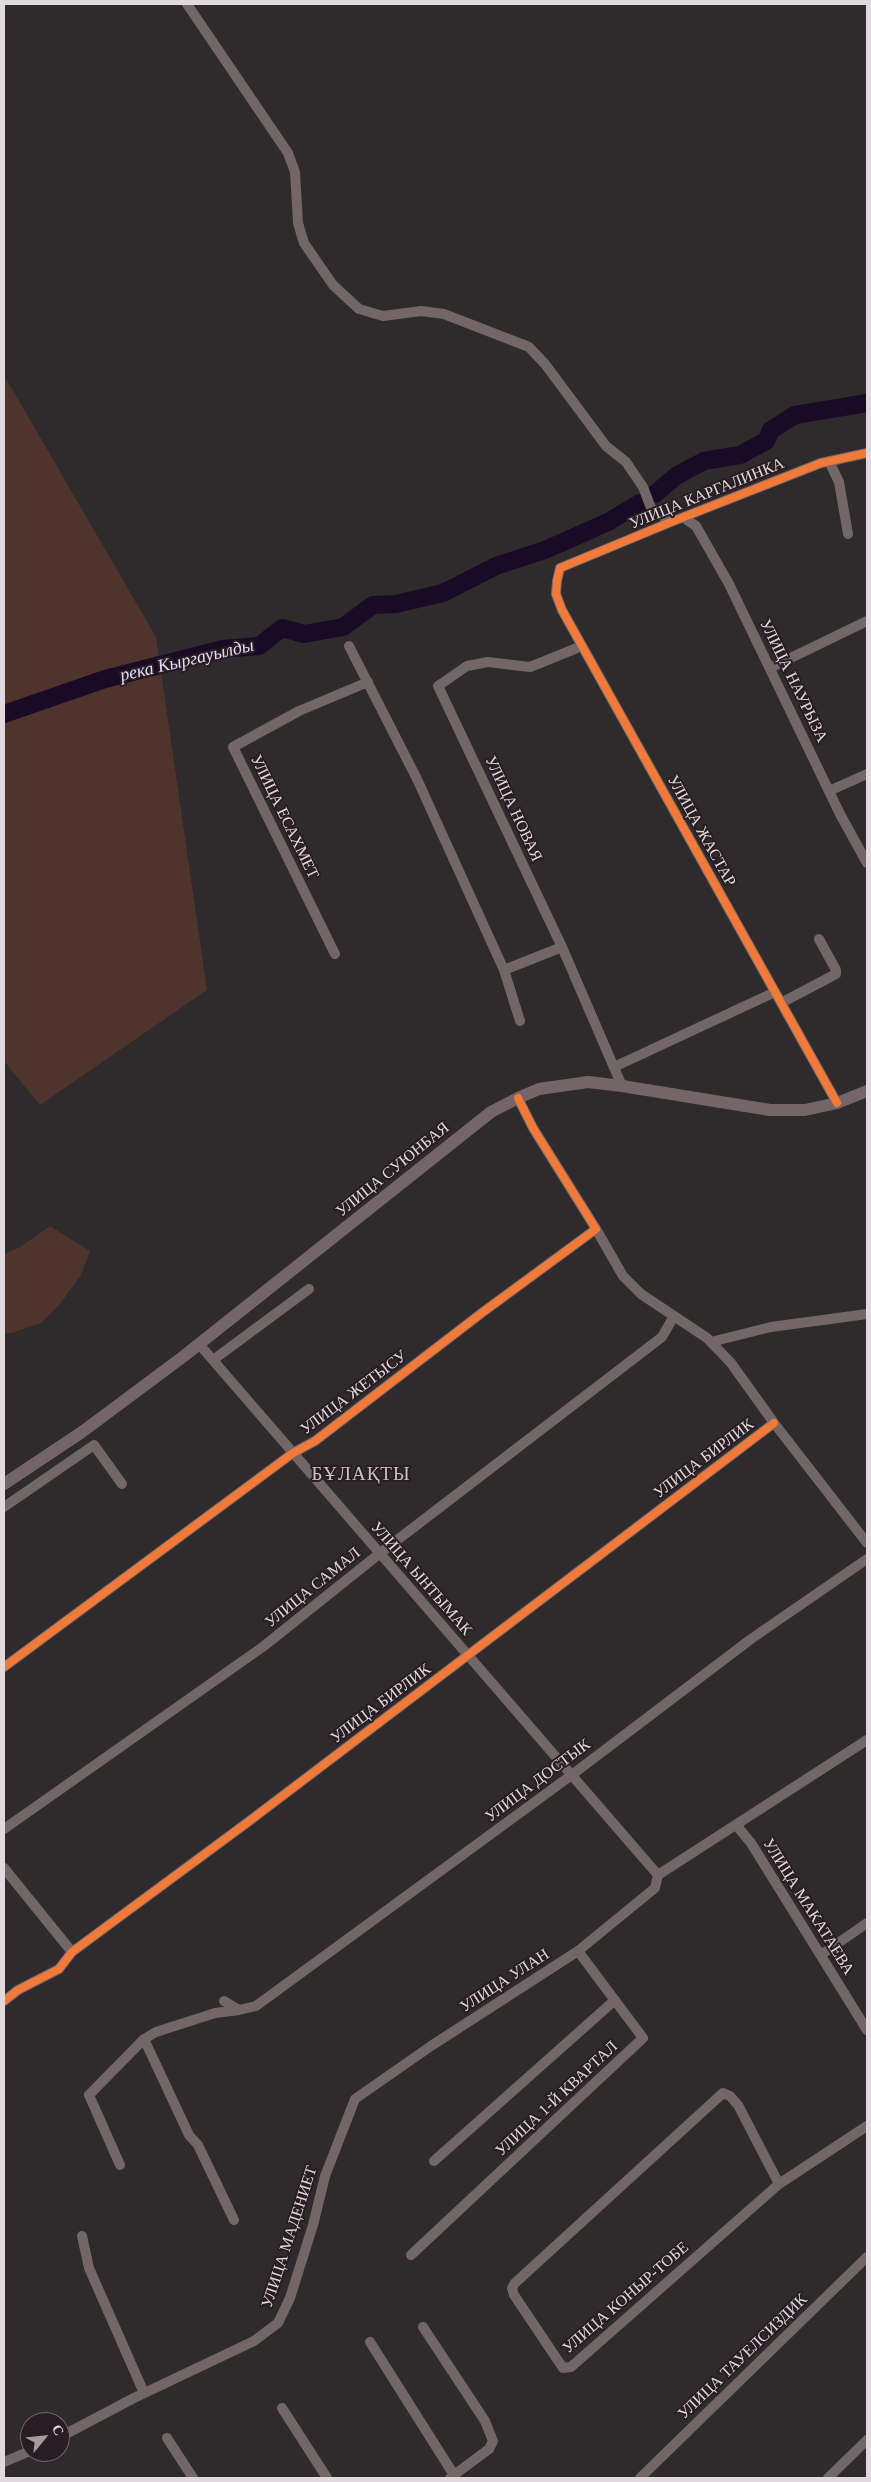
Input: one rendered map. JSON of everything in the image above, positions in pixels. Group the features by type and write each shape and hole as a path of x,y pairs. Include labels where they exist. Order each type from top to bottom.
{"main road":[{"name":"УЛИЦА СУЮНБАЯ","path":"4,1484 82,1432 199,1344 492,1112 518,1098 539,1089 588,1082 770,1110 805,1110 837,1103 867,1091"}],"street":[{"path":"187,4 288,153 296,172 298,223 304,243 333,286 359,308 383,316 421,311 444,314 529,348 545,364 606,446 626,462 643,487 651,508 671,522"},
{"name":"УЛИЦА КАРГАЛИНКА","path":"560,568 671,522 829,461 867,453"},
{"path":"829,461 839,482 845,502 848,534"},
{"name":"УЛИЦА НАУРЫЗА","path":"684,518 696,526 729,584 830,791 867,862"},
{"name":"УЛИЦА ЖАСТАР","path":"560,568 557,582 558,604 837,1103"},
{"path":"770,668 867,621"},
{"path":"349,646 417,779 504,970 520,1021"},
{"name":"УЛИЦА НОВАЯ","path":"582,646 530,667 488,662 467,666 438,686 562,947 622,1086"},
{"name":"УЛИЦА ЕСАХМЕТ","path":"335,954 233,747 299,711 368,682"},
{"path":"830,791 867,774"},
{"path":"781,1003 836,974 836,970 819,939"},
{"path":"504,970 562,947"},
{"path":"614,1067 775,992"},
{"path":"518,1098 533,1128 623,1276 641,1294 711,1342 731,1363 774,1423 867,1543"},
{"name":"УЛИЦА ЖЕТЫСУ","path":"4,1667 293,1453 315,1441 483,1312 596,1229"},
{"path":"213,1360 309,1289"},
{"path":"711,1342 771,1327 867,1314"},
{"name":"УЛИЦА САМАЛ","path":"4,1830 264,1646 379,1554 662,1337 674,1316"},
{"name":"УЛИЦА ЫНТЫМАК","path":"199,1344 467,1656 573,1774 658,1875"},
{"name":"УЛИЦА БИРЛИК","path":"4,2002 18,1990 59,1969 72,1952 256,1816 774,1423"},
{"path":"4,1507 94,1445 122,1484"},
{"name":"УЛИЦА ДОСТЫК","path":"144,2039 156,2032 216,2013 256,2006 573,1774 751,1639 867,1560"},
{"path":"658,1875 737,1826 867,1740"},
{"name":"УЛИЦА МАКАТАЕВА","path":"737,1826 751,1843 867,2030"},
{"path":"4,1868 72,1952"},
{"name":"УЛИЦА УЛАН","path":"355,2099 430,2046 578,1951 655,1888 658,1875"},
{"path":"821,1954 867,1922"},
{"name":"УЛИЦА 1-Й КВАРТАЛ","path":"410,2255 643,2038 578,1951"},
{"path":"224,2000 239,2010"},
{"path":"434,2161 615,2000"},
{"path":"120,2165 89,2095 144,2039 189,2135 198,2145 234,2220"},
{"name":"УЛИЦА КОНЫР-ТОБЕ","path":"779,2184 738,2104 730,2096 723,2093 515,2283 512,2288 514,2295 563,2368 571,2367 779,2184 867,2126"},
{"name":"УЛИЦА МАДЕНИЕТ","path":"70,2432 144,2393 254,2341 278,2323 290,2298 325,2176 355,2099"},
{"path":"82,2236 89,2268 144,2393"},
{"name":"УЛИЦА ТАУЕЛСИЗДИК","path":"640,2478 867,2257"},
{"path":"370,2342 452,2477 489,2449 494,2441 485,2421 423,2327"},
{"path":"282,2408 327,2478"},
{"path":"167,2438 193,2478"},
{"path":"828,2478 867,2440"},
{"path":"4,2462 20,2455"}],"shaded area":[{"path":"4,375 156,637 207,990 40,1105 4,1061"},
{"path":"50,1226 90,1251 81,1275 60,1304 41,1323 12,1333 4,1333 4,1254 20,1247"}],"waterway":[{"name":"река Кыргауылды","path":"655,494 676,476 704,461 740,455 766,441 771,430 795,415 867,403"},
{"name":"река Кыргауылды","path":"4,714 105,679 223,649 259,646 282,628 304,634 343,627 373,605 396,604 443,593 496,566 545,550 608,522 640,503"}],"cycle path":[{"path":"837,1103 562,610 556,594 560,568 821,463 867,453"},
{"path":"4,1667 293,1453 315,1441 483,1312 596,1229 533,1128 518,1098"},
{"path":"4,2001 18,1990 59,1969 72,1952 248,1822 774,1423"}],"district":[{"name":"БҰЛАҚТЫ","path":"361,1475"}]}
